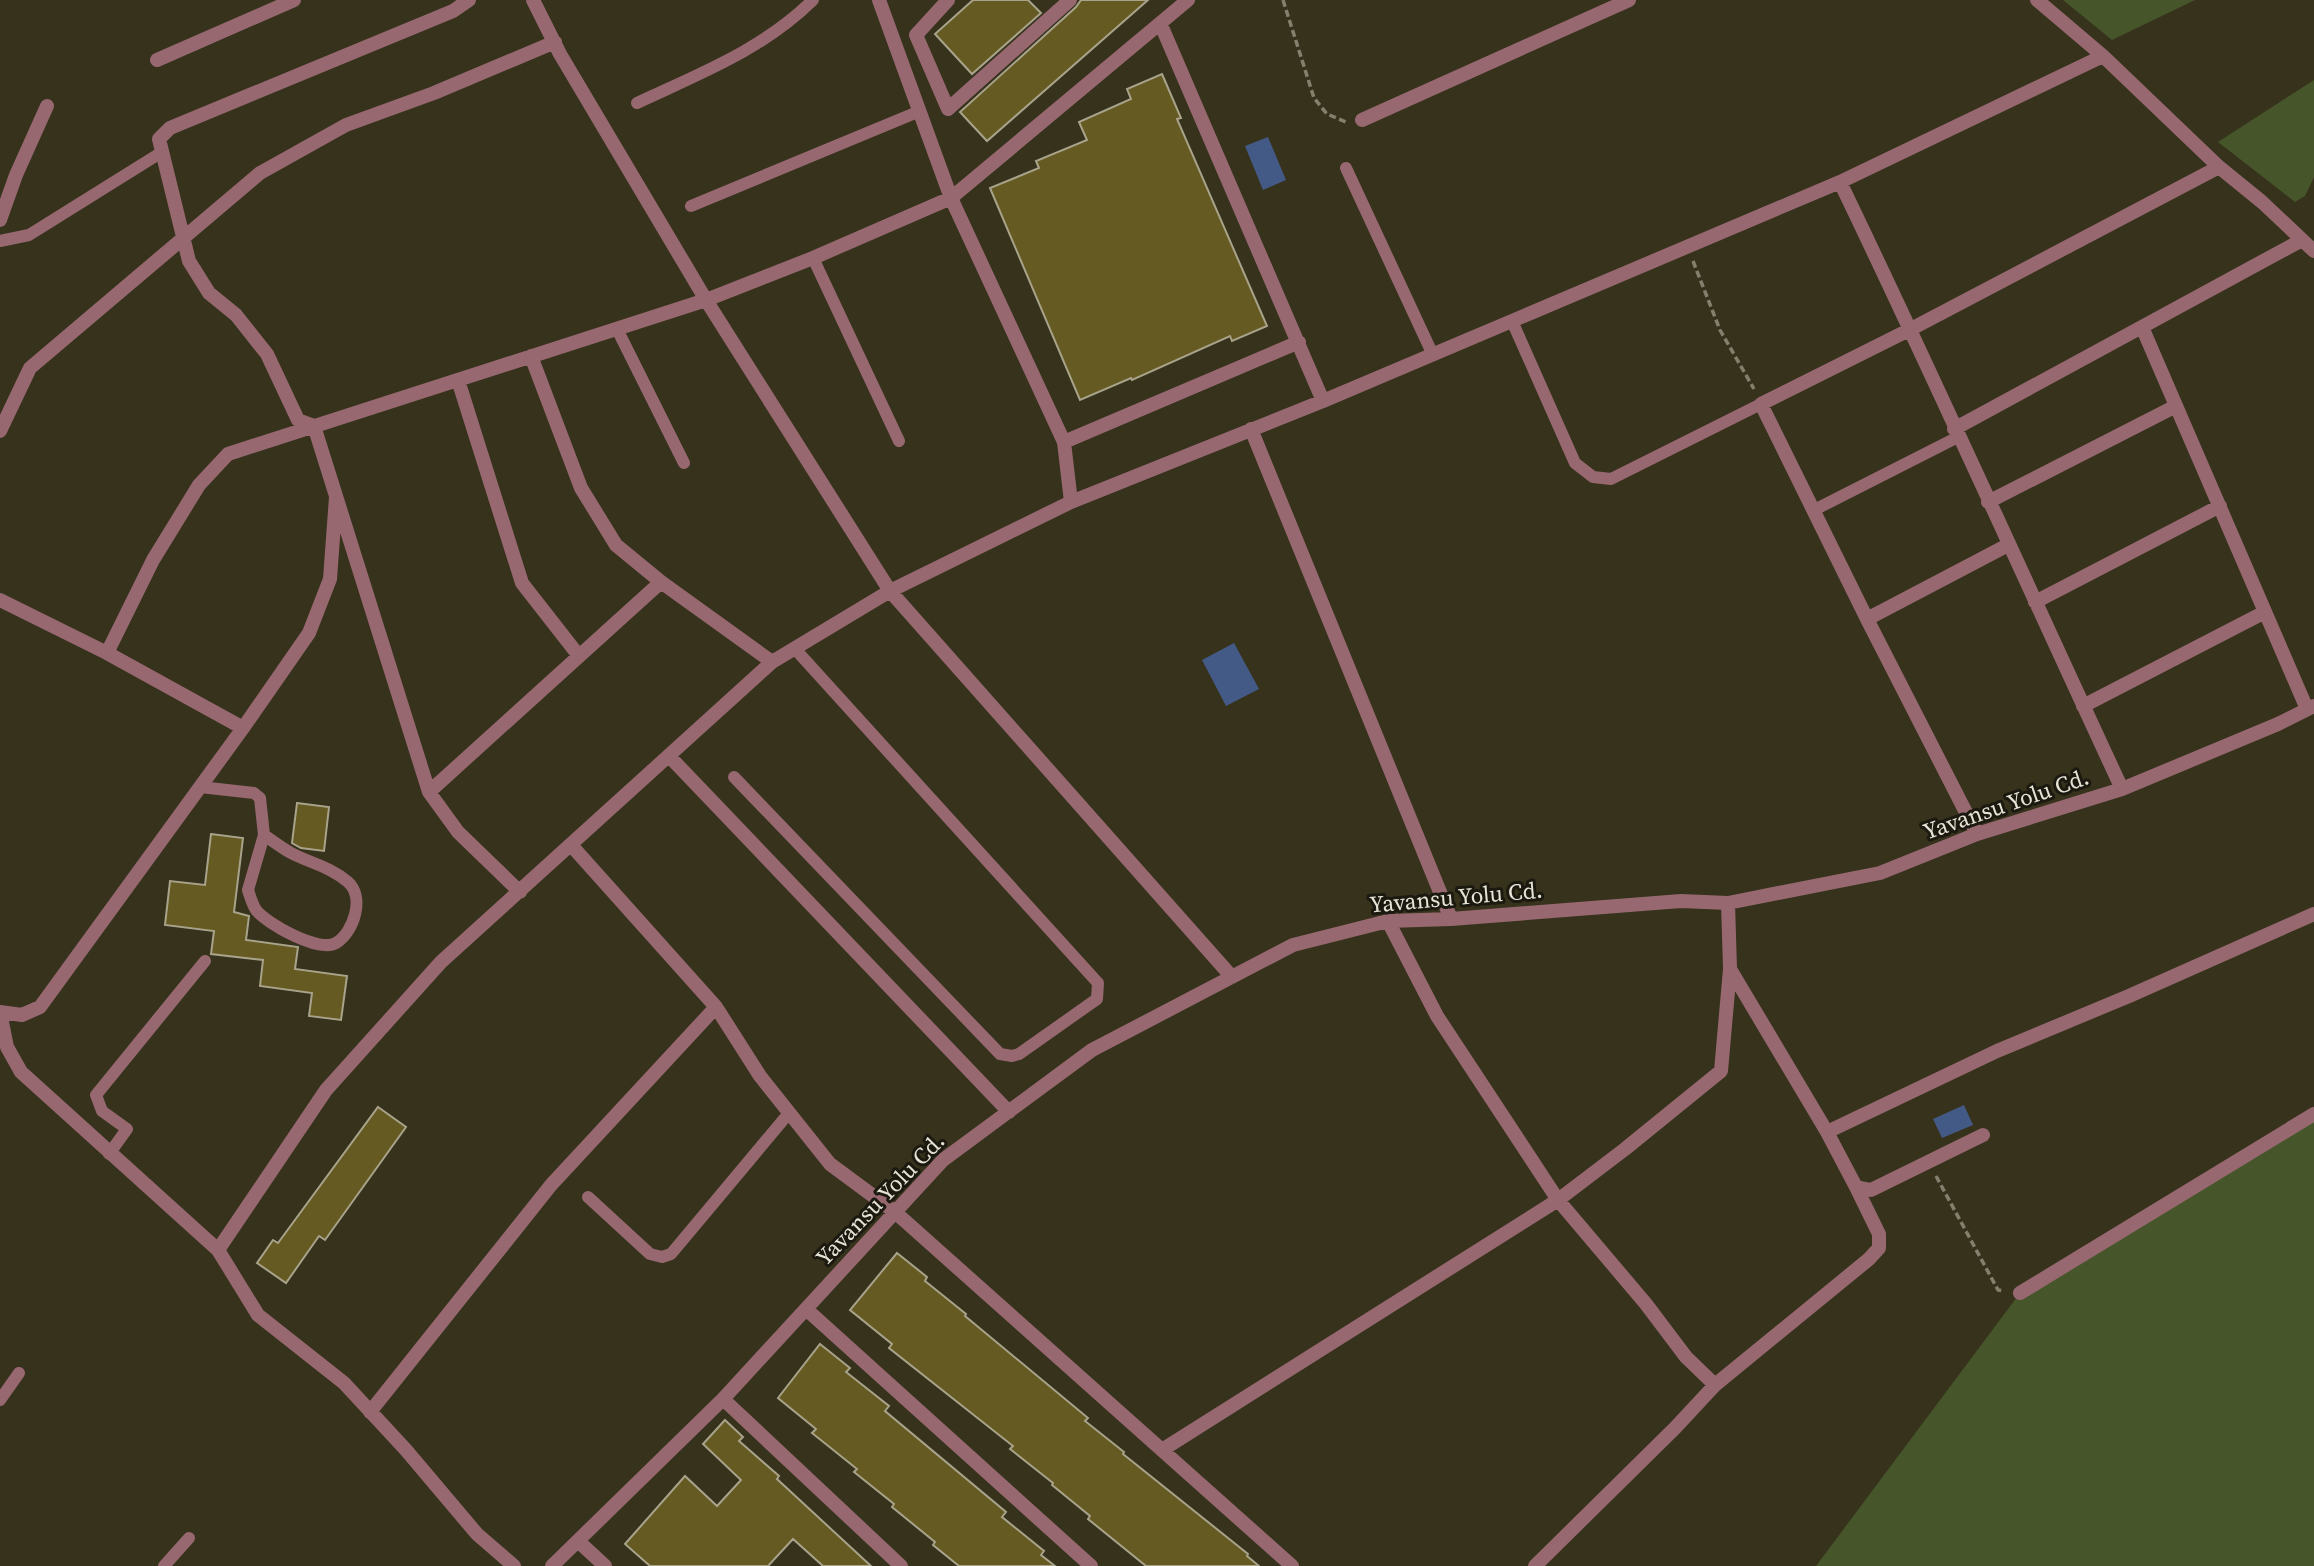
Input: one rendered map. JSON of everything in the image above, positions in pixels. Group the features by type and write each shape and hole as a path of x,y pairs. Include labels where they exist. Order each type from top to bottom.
{"street":[{"path":"157,60 267,5 294,0"},
{"path":"314,426 298,420 267,354 236,315 209,293 189,261 159,139 170,128 453,10 469,0"},
{"path":"533,0 560,54 706,300 890,592 1231,977"},
{"path":"879,0 951,198 1064,442 1071,502"},
{"path":"948,0 916,35 948,109 1070,0"},
{"path":"107,653 153,561 200,485 228,454 706,300 813,258 951,198 1188,0"},
{"path":"1362,120 1629,0"},
{"path":"2037,0 2104,56 2219,167 2262,202 2314,251"},
{"path":"1161,25 1323,401"},
{"path":"0,431 30,368 260,173 346,125 434,93 555,42"},
{"path":"218,1250 326,1090 441,962 772,662 890,592 1071,502 1323,401 1840,182 2104,56"},
{"path":"0,220 16,175 47,106"},
{"path":"1977,834 1867,620 1761,404 1911,330 2219,167"},
{"path":"1840,182 2122,789"},
{"path":"1956,433 2302,240"},
{"path":"2142,327 2265,612 2311,707"},
{"path":"1064,442 1299,342"},
{"path":"531,356 581,488 616,545 661,582 772,662"},
{"path":"458,380 522,583 579,656"},
{"path":"1988,502 2176,406"},
{"path":"314,426 429,792 458,832 520,892"},
{"path":"1251,429 1451,919"},
{"path":"336,497 330,579 309,634 40,1007 22,1015 0,1012 7,1047 21,1072 218,1250 258,1315 344,1383 477,1534 514,1566"},
{"path":"2035,602 2220,506"},
{"path":"1867,620 2008,545"},
{"path":"429,792 661,582"},
{"path":"0,600 107,653 243,728"},
{"path":"2083,706 2265,612"},
{"name":"Yavansu Yolu Cd.","path":"552,1566 723,1399 943,1160 1092,1050 1293,945 1388,921 1451,919 1681,901 1728,903 1880,873 1977,834 2122,789 2278,724 2311,707"},
{"path":"669,757 1009,1112"},
{"path":"571,845 716,1007 760,1076 830,1164 895,1212 1292,1566"},
{"path":"1162,1450 1558,1200 1721,1071 1730,969 1728,903"},
{"path":"1827,1132 1997,1051 2314,914"},
{"path":"1388,921 1437,1016 1558,1200 1646,1304 1686,1357 1715,1385"},
{"path":"1535,1566 1715,1385 1879,1248 1879,1234 1856,1186 1730,969"},
{"path":"370,1412 551,1185 716,1007"},
{"path":"2020,1293 2314,1114"},
{"path":"1856,1186 1871,1190 1983,1135"},
{"path":"806,1309 1091,1566"},
{"path":"723,1399 901,1566"},
{"path":"578,1541 605,1566"}],"lane":[{"path":"637,103 757,46 797,16 813,0"},
{"path":"691,206 920,111"},
{"path":"0,241 29,235 162,152"},
{"path":"1346,168 1433,355"},
{"path":"813,258 899,441"},
{"path":"1512,321 1575,463 1593,477 1611,479 1761,404"},
{"path":"617,329 684,463"},
{"path":"1814,510 1956,433"},
{"path":"734,777 1000,1054 1019,1054 1097,999 1098,983 796,650"},
{"path":"200,787 254,793 260,798 264,835 247,890 256,910 289,934 321,946 336,944 348,930 355,914 357,900 350,884 328,869 290,852 264,835"},
{"path":"109,1154 127,1129 102,1111 96,1095 205,961"},
{"path":"588,1197 650,1254 671,1254 789,1113"},
{"path":"0,1400 19,1373"},
{"path":"164,1566 189,1538"}],"path":[{"path":"1283,0 1314,99 1336,120 1362,120"},
{"path":"1688,247 1720,330 1761,404"},
{"path":"1929,1163 1998,1290 2020,1293"}],"green space":[{"path":"2063,0 2195,0 2112,40"},
{"path":"2314,80 2314,177 2305,196 2295,202 2218,142"},
{"path":"2314,1114 2314,1566 1816,1566 2020,1293"}],"water":[{"path":"1268,137 1286,180 1263,190 1245,146"},
{"path":"1234,643 1259,689 1226,706 1202,660"},
{"path":"1964,1105 1973,1125 1942,1138 1933,1119"}],"building":[{"path":"973,0 1028,0 1041,13 972,74 935,34"},
{"path":"1081,0 1148,0 987,141 960,112"},
{"path":"1162,74 1181,118 1177,119 1267,326 1232,341 1230,336 1080,400 990,188 1039,168 1036,161 1087,140 1079,122 1131,99 1127,89"},
{"path":"297,803 329,807 324,851 301,848 292,843"},
{"path":"211,834 243,838 234,912 249,916 246,940 298,947 295,969 347,976 341,1020 309,1016 312,993 260,986 263,960 211,954 214,931 165,925 170,881 205,885"},
{"path":"378,1107 406,1127 325,1240 319,1236 286,1283 257,1263 273,1240 278,1243"},
{"path":"897,1253 927,1277 925,1281 966,1314 965,1316 1088,1418 1085,1421 1124,1452 1123,1454 1248,1554 1259,1566 1146,1566 1088,1519 1090,1516 1052,1485 1053,1483 1010,1449 1013,1446 889,1348 892,1344 850,1310"},
{"path":"820,1344 850,1368 846,1372 889,1406 885,1411 1006,1512 1002,1517 1044,1551 1041,1555 1055,1566 959,1566 933,1545 935,1542 892,1507 894,1504 854,1472 857,1469 812,1433 816,1429 778,1398"},
{"path":"725,1420 743,1437 739,1441 779,1476 777,1479 871,1566 823,1566 793,1539 768,1566 650,1566 625,1544 685,1476 717,1506 741,1480 703,1444"}]}
